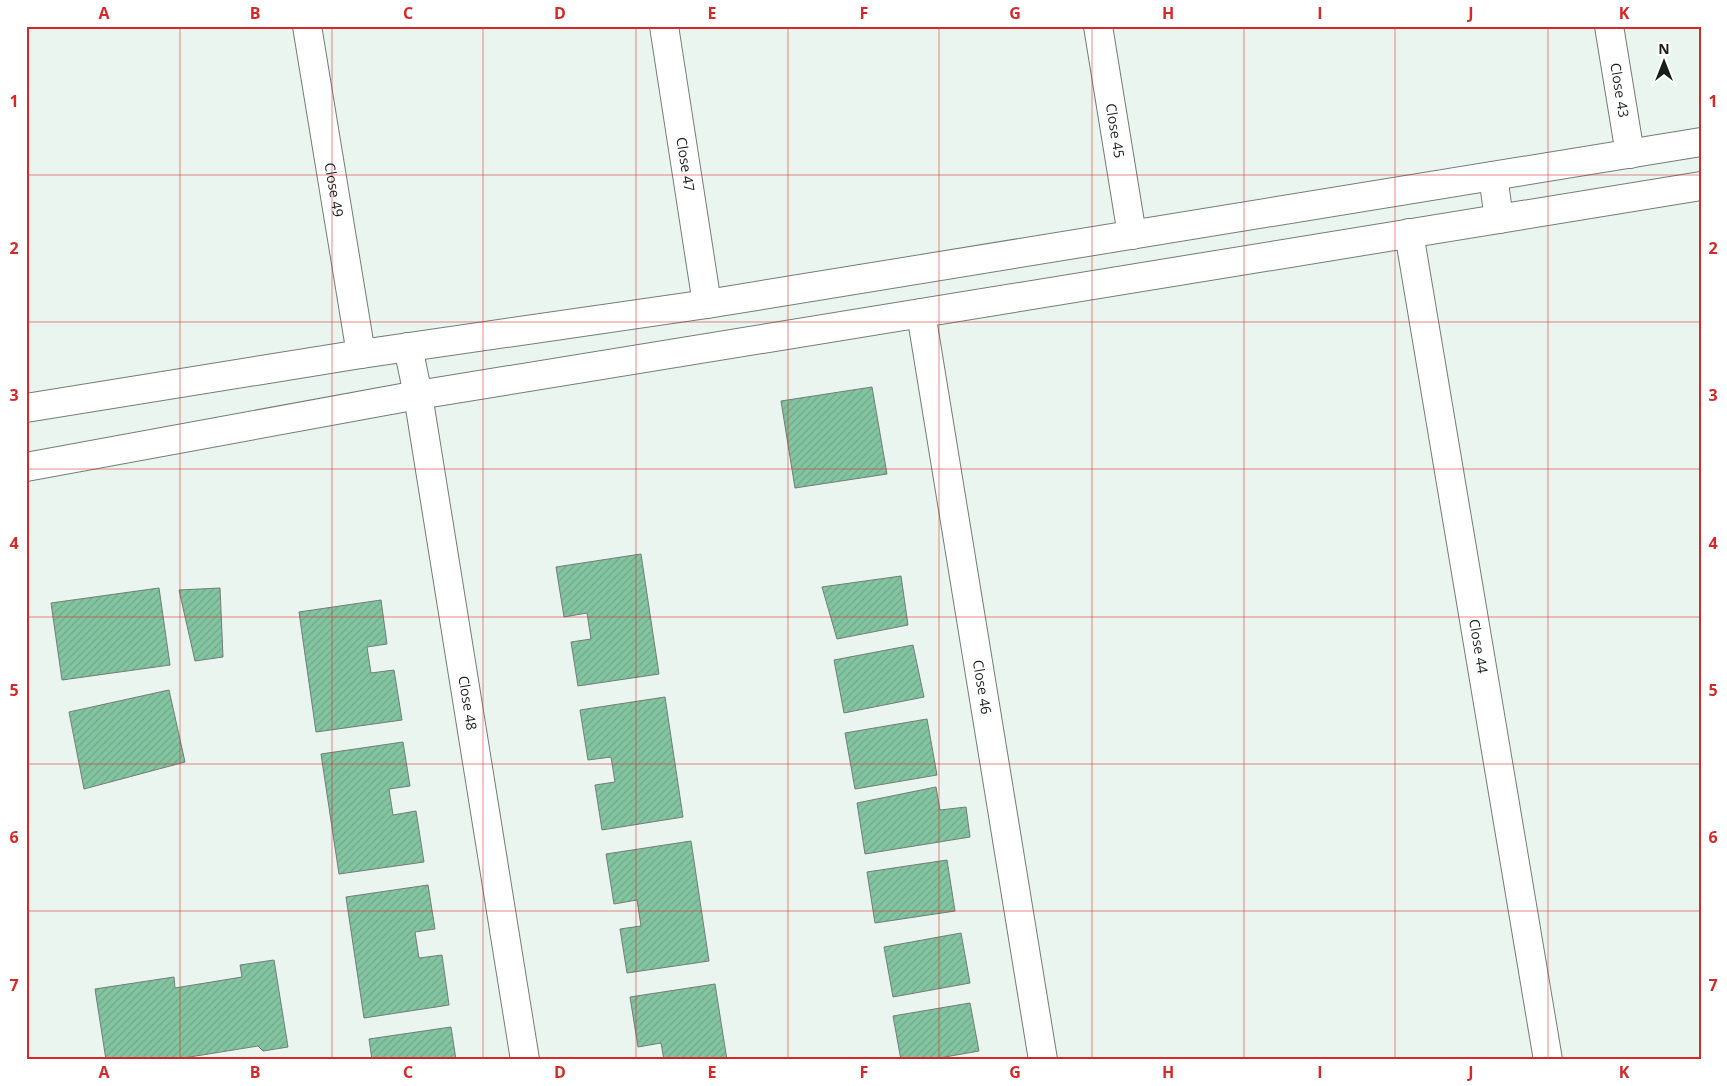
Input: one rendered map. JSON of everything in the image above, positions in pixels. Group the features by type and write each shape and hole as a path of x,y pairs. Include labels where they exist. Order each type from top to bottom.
{"street":[{"name":"Close 49","path":"307,26 360,354"},
{"name":"Close 47","path":"664,26 707,304"},
{"name":"Close 45","path":"1098,26 1132,235"},
{"name":"Close 43","path":"1609,26 1630,154"},
{"path":"26,408 360,354 707,304 1701,142"},
{"path":"1493,176 1499,219"},
{"path":"26,467 418,394 1701,186"},
{"name":"Close 44","path":"1409,233 1548,1060"},
{"name":"Close 46","path":"921,313 1043,1060"},
{"name":"Close 48","path":"408,347 418,394 525,1060"}],"building":[{"path":"872,387 887,474 795,488 781,401"},
{"path":"641,554 659,674 578,686 571,642 591,639 587,613 564,617 556,567"},
{"path":"901,576 908,625 837,639 822,587"},
{"path":"159,588 170,665 62,680 51,603"},
{"path":"220,588 223,657 195,661 179,590"},
{"path":"381,600 387,644 367,647 371,673 394,670 402,720 316,732 299,612"},
{"path":"913,645 924,697 844,713 834,660"},
{"path":"169,690 185,762 84,789 69,712"},
{"path":"665,697 683,817 602,830 595,785 615,782 611,757 588,760 580,710"},
{"path":"927,719 937,775 855,789 845,733"},
{"path":"403,742 410,786 389,789 393,815 416,811 424,862 339,874 321,754"},
{"path":"936,787 940,810 966,807 970,837 865,854 857,803"},
{"path":"691,841 709,961 627,973 620,929 641,926 637,900 614,904 606,854"},
{"path":"947,860 955,911 875,923 867,872"},
{"path":"428,885 435,929 415,932 419,958 442,955 449,1005 364,1018 346,897"},
{"path":"961,933 970,983 893,997 884,947"},
{"path":"274,960 288,1047 263,1051 258,1046 171,1060 106,1060 95,989 174,977 175,988 242,977 240,965"},
{"path":"715,984 727,1060 664,1060 661,1043 638,1047 630,997"},
{"path":"970,1003 979,1051 928,1060 901,1060 893,1016"},
{"path":"451,1027 456,1060 372,1060 369,1039"}]}
